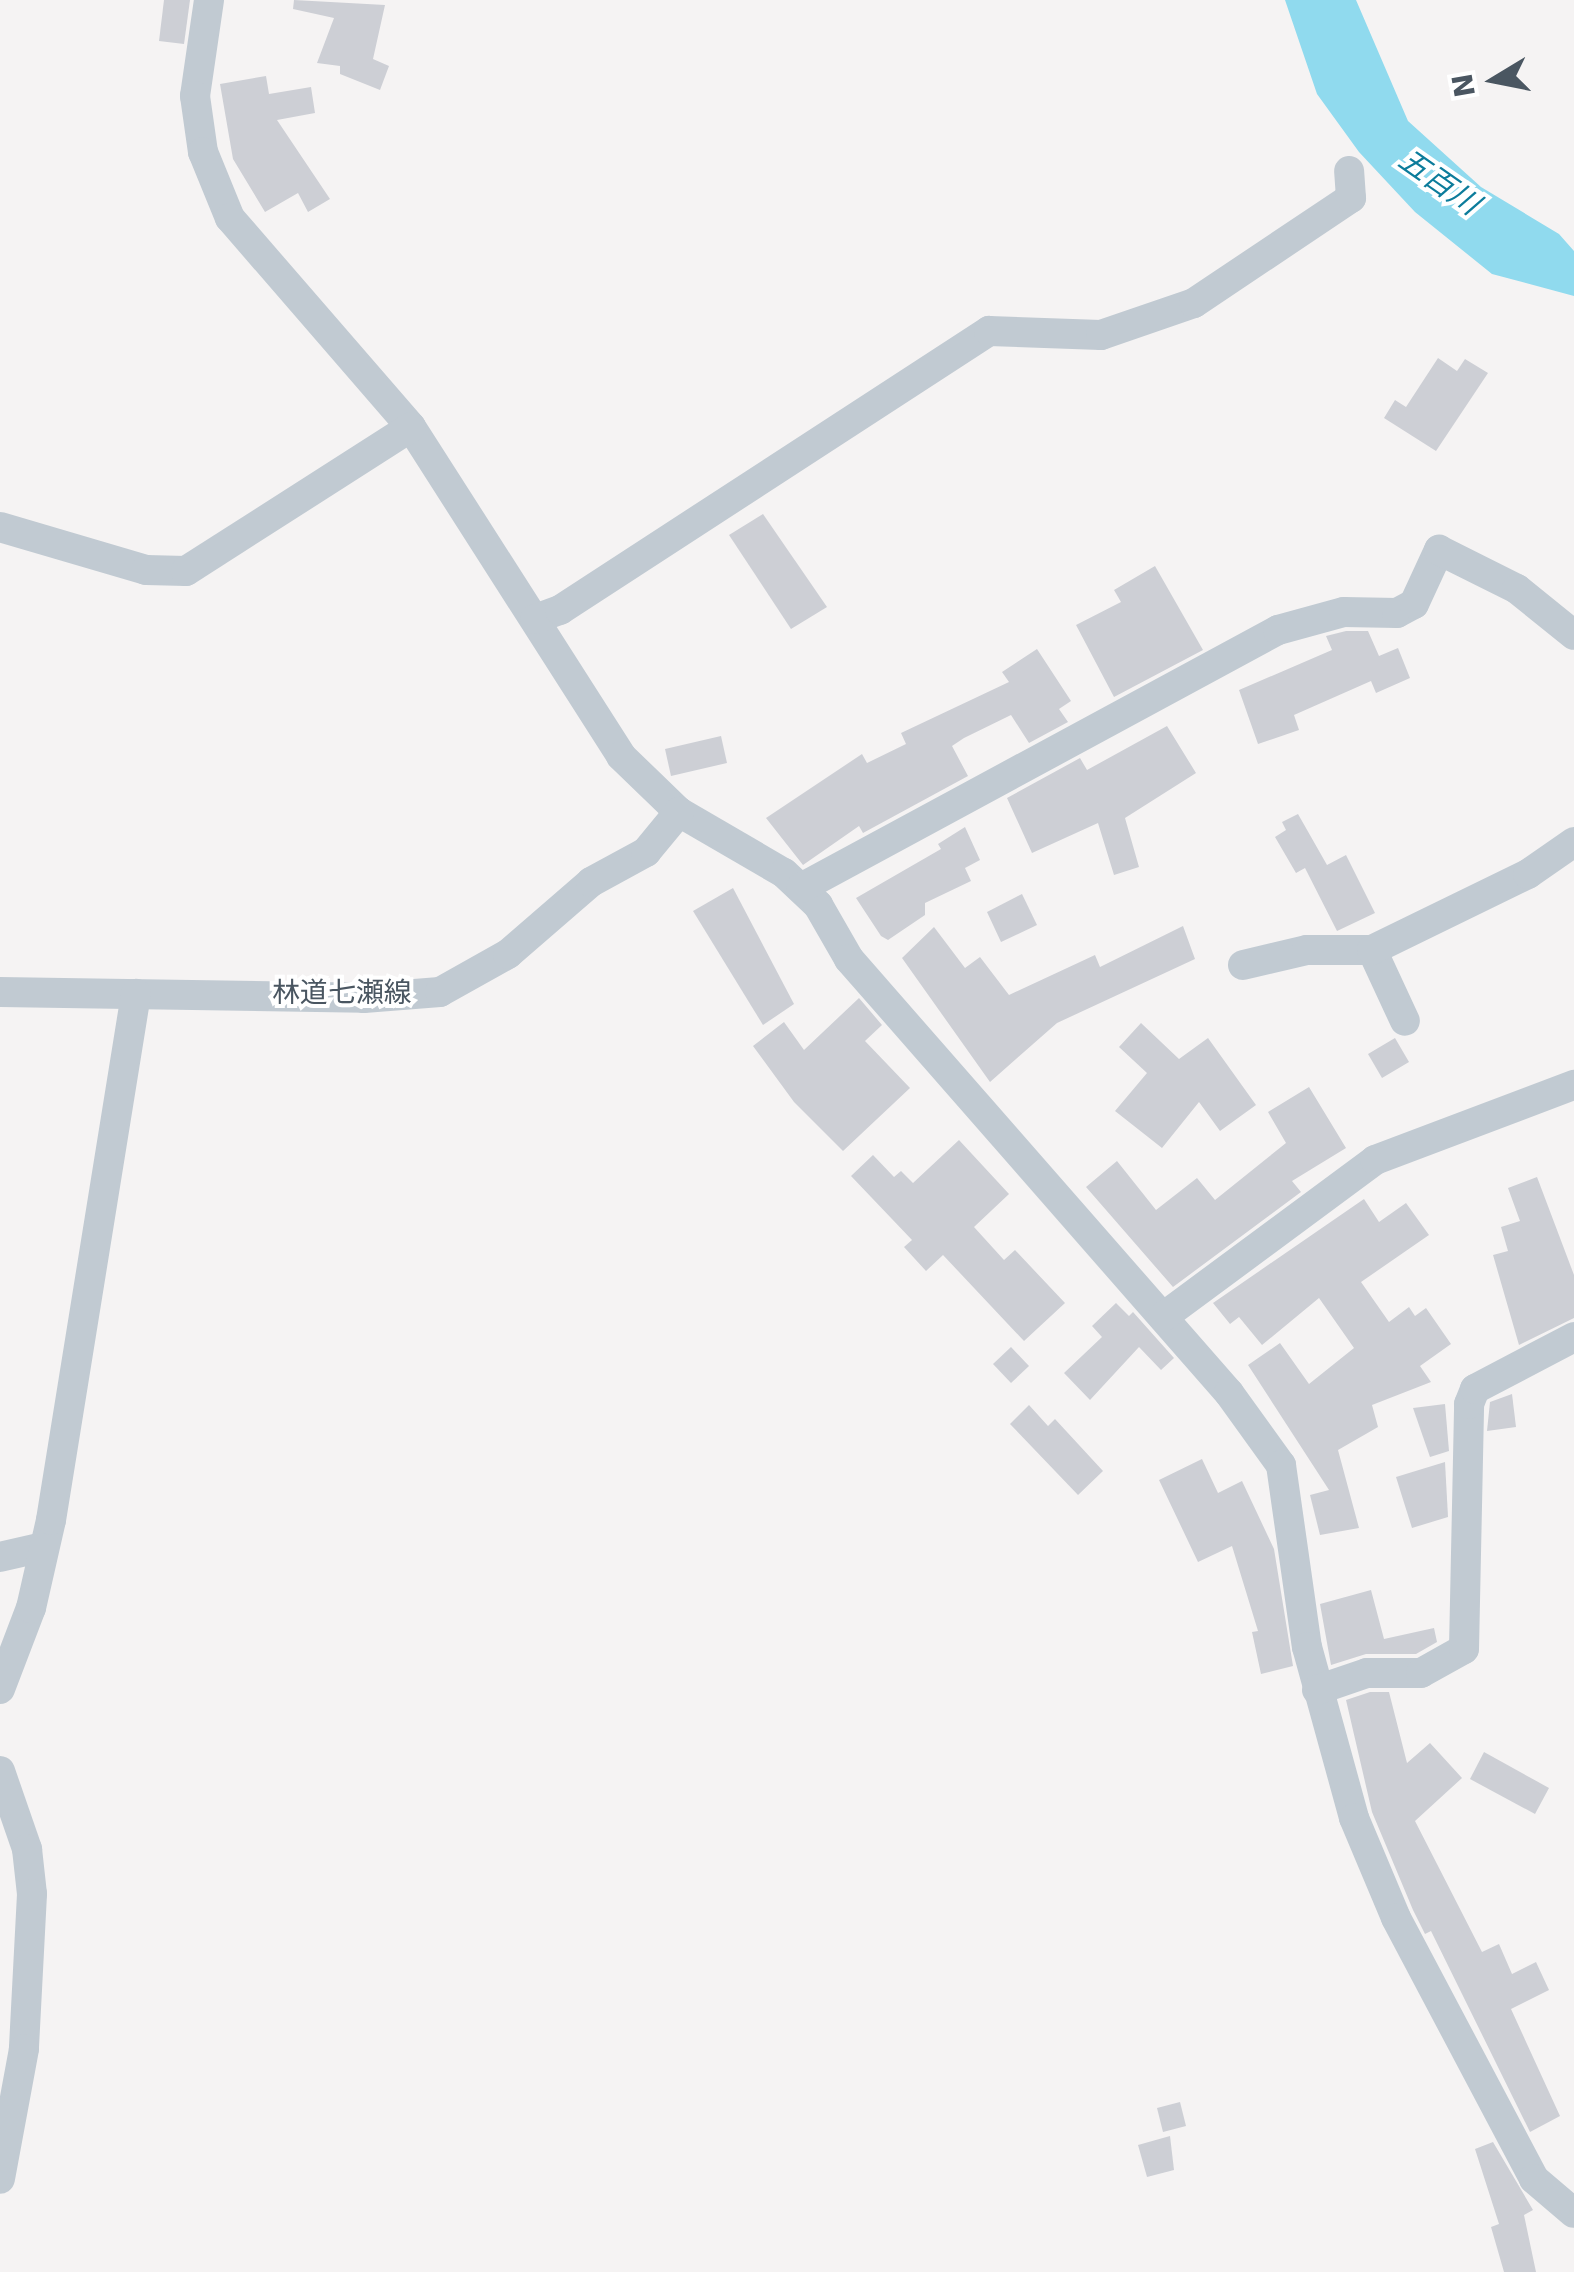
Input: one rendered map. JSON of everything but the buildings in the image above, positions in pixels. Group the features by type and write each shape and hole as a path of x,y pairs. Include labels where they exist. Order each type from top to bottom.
{"street":[{"path":"209,0 195,96 203,152 219,198 243,237 411,427 622,756 679,812 802,888 849,959 987,1124 1163,1317 1281,1465 1317,1690 1354,1818 1396,1918 1534,2178 1574,2212"},
{"path":"536,619 560,610 989,331 1101,334 1194,303 1351,198 1350,170"},
{"path":"0,528 146,570 186,571 411,427"},
{"path":"802,888 1278,630 1344,612 1397,613 1414,604 1439,550 1517,589 1574,635"},
{"name":"林道七瀬線","path":"0,992 364,998 460,986 536,935 591,882 646,852 679,812"},
{"path":"1243,964 1307,950 1372,950 1528,874 1574,842"},
{"path":"1372,950 1404,1021"},
{"path":"0,1689 31,1608 43,1547 136,994"},
{"path":"1163,1317 1374,1160 1574,1085"},
{"path":"1317,1690 1367,1672 1421,1673 1464,1648 1469,1404 1474,1389 1574,1338"},
{"path":"0,1557 43,1547"},
{"path":"0,1772 27,1849 32,1894 24,2049 0,2178"}],"water":[{"name":"五百川","path":"1285,0 1356,0 1408,121 1481,187 1559,234 1574,251 1574,296 1492,274 1415,212 1359,152 1317,94"}]}
